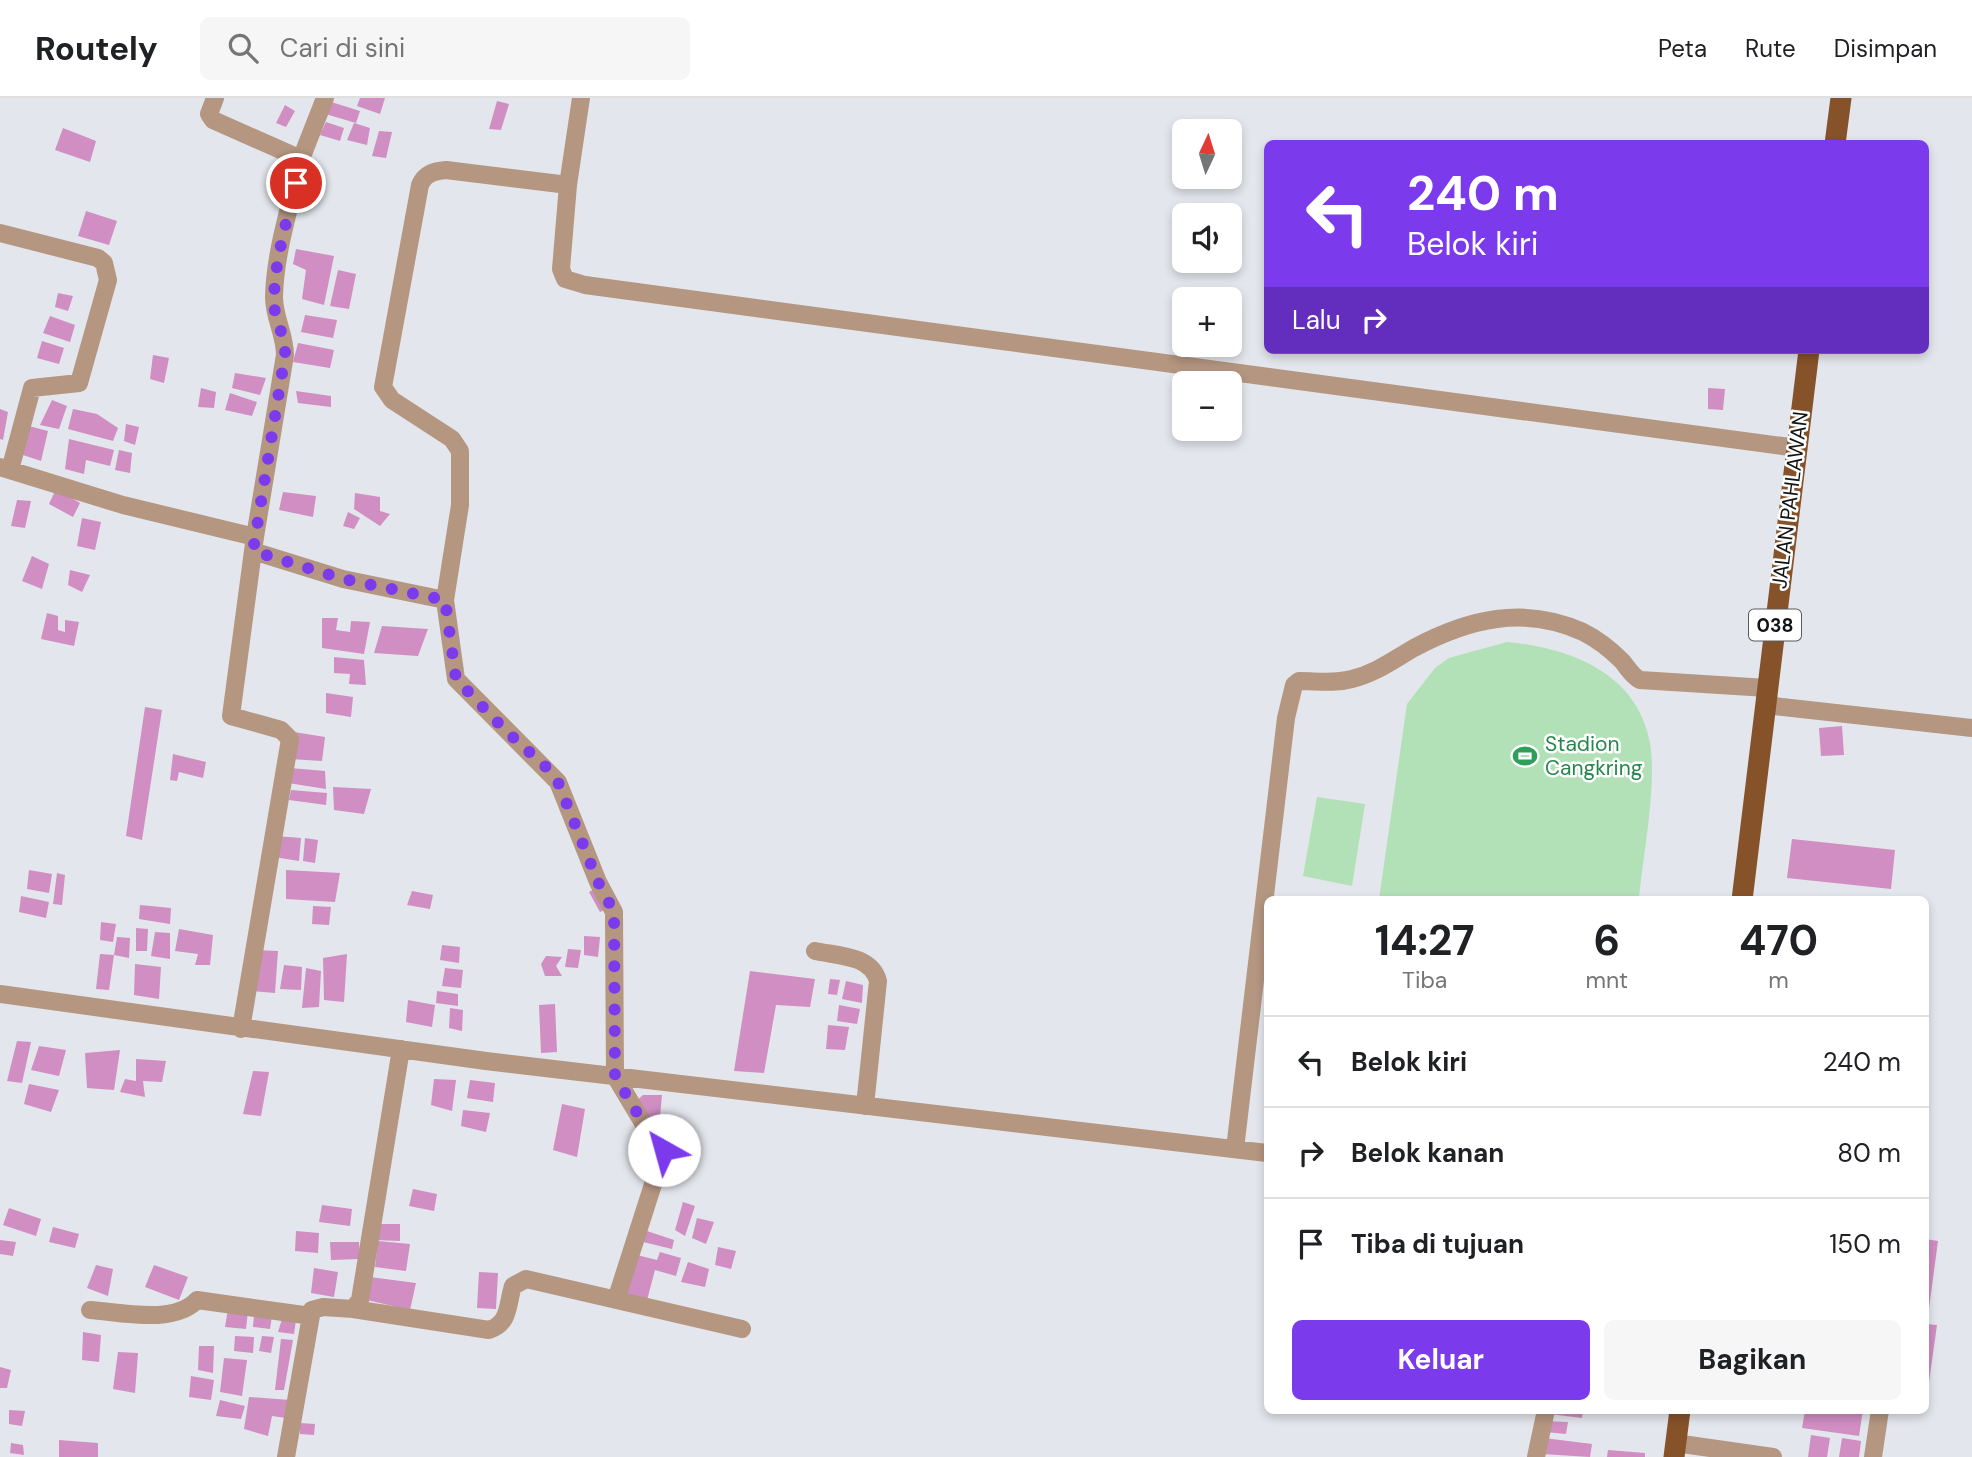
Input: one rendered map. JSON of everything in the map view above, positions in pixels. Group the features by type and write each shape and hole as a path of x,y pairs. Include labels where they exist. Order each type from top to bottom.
{"main road":[{"path":"1836,140 1841,98"},
{"name":"JALAN PAHLAWAN","path":"1742,896 1809,354"},
{"path":"1674,1450 1679,1414"}],"street":[{"path":"215,98 209,114 213,120 301,159"},
{"path":"241,1029 290,739 281,730 231,716 254,544 285,355 284,338 274,307 275,278 301,159 325,98"},
{"path":"581,98 568,185 561,269 565,279 585,285 1797,448"},
{"path":"568,185 446,170 435,171 423,178 383,387 392,400 452,439 460,451 460,505 445,600 456,679 558,782 598,882 614,912 615,1076 646,1128 662,1142 664,1150 616,1300"},
{"path":"0,233 98,258 104,263 108,280 79,383 72,386 41,385 32,388 5,469 254,544 343,579 445,600"},
{"path":"1265,896 1286,718 1294,685 1298,681 1351,680 1392,664 1412,650 1455,628 1476,621 1513,616 1553,621 1583,633 1608,649 1640,680 1766,696 1972,728"},
{"path":"1235,1149 1264,904"},
{"path":"815,951 864,962 876,972 878,981 865,1106"},
{"path":"0,994 241,1029 615,1076 1264,1153"},
{"path":"353,1309 360,1300 401,1049"},
{"path":"286,1457 311,1316 316,1307 353,1309 489,1330 501,1325 506,1318 513,1286 526,1279 742,1329"},
{"path":"90,1310 164,1314 191,1307 197,1300 311,1316"},
{"path":"1536,1457 1545,1414"},
{"path":"1873,1457 1879,1414"},
{"path":"1674,1450 1773,1457"}],"green space":[{"name":"Stadion Cangkring","path":"1507,642 1554,650 1597,668 1615,681 1631,698 1643,719 1652,760 1649,821 1639,896 1379,896 1407,704 1435,668 1449,658"},
{"path":"1317,797 1365,804 1352,886 1303,876"}],"building":[{"path":"360,98 385,98 380,114 357,106"},
{"path":"328,101 360,111 356,123 322,113"},
{"path":"497,101 509,104 501,130 489,129"},
{"path":"285,105 295,111 286,127 276,123"},
{"path":"326,122 344,128 340,141 320,135"},
{"path":"354,123 370,128 367,145 347,140"},
{"path":"63,128 96,141 90,162 55,150"},
{"path":"379,131 392,132 386,158 372,156"},
{"path":"86,211 117,221 109,245 78,236"},
{"path":"296,249 334,256 324,305 302,299 306,270 293,264"},
{"path":"338,270 356,274 349,309 330,306"},
{"path":"58,293 73,296 68,311 55,307"},
{"path":"305,315 337,320 333,338 301,332"},
{"path":"50,316 75,325 70,342 43,333"},
{"path":"42,341 64,348 59,364 37,358"},
{"path":"298,343 334,350 330,368 293,362"},
{"path":"153,355 169,358 164,383 150,379"},
{"path":"235,373 266,378 260,395 232,388"},
{"path":"201,388 216,392 214,408 198,407"},
{"path":"1708,388 1725,389 1723,410 1708,409"},
{"path":"296,391 331,396 331,407 298,403"},
{"path":"230,393 257,402 252,416 225,410"},
{"path":"52,400 67,406 59,429 40,425"},
{"path":"0,409 8,412 3,440 0,439"},
{"path":"73,409 97,414 118,428 113,441 68,429"},
{"path":"126,424 139,427 135,445 124,441"},
{"path":"25,425 48,431 41,461 17,453"},
{"path":"69,439 114,450 110,466 86,460 84,474 65,469"},
{"path":"119,450 132,453 130,473 115,470"},
{"path":"56,489 80,503 73,517 49,504"},
{"path":"283,492 316,496 313,517 279,510"},
{"path":"355,493 380,497 380,511 390,514 380,526 354,509"},
{"path":"17,500 31,501 25,528 11,526"},
{"path":"348,512 360,518 354,529 343,526"},
{"path":"82,518 101,522 95,550 77,546"},
{"path":"32,556 49,564 42,589 22,581"},
{"path":"70,570 90,575 82,592 68,585"},
{"path":"47,613 58,616 58,630 65,632 65,620 79,622 74,646 41,639"},
{"path":"322,618 338,618 336,630 350,632 351,621 370,622 364,654 322,648"},
{"path":"382,626 428,629 418,656 374,653"},
{"path":"334,657 364,660 366,685 349,684 350,674 334,673"},
{"path":"326,693 353,697 351,717 326,713"},
{"path":"145,707 162,710 142,840 126,836"},
{"path":"1842,726 1844,755 1821,756 1819,728"},
{"path":"294,732 325,737 322,761 290,759"},
{"path":"173,754 206,762 203,778 179,772 177,781 170,780"},
{"path":"290,768 325,771 326,789 288,783"},
{"path":"333,787 371,789 364,814 334,810"},
{"path":"291,790 327,793 326,805 289,800"},
{"path":"276,836 301,838 299,861 274,857"},
{"path":"305,838 318,840 315,863 303,861"},
{"path":"1792,839 1895,850 1891,889 1787,878"},
{"path":"29,870 52,874 49,893 27,889"},
{"path":"286,870 340,873 335,902 286,899"},
{"path":"57,873 65,875 62,905 53,904"},
{"path":"596,888 608,908 600,912 589,892"},
{"path":"412,891 433,895 430,909 407,905"},
{"path":"21,896 49,902 46,918 19,912"},
{"path":"140,905 171,908 170,924 139,919"},
{"path":"313,906 331,907 329,925 312,924"},
{"path":"101,922 116,924 113,942 100,940"},
{"path":"136,928 148,929 147,951 136,951"},
{"path":"179,929 213,935 210,965 195,965 198,954 175,951"},
{"path":"155,932 170,933 170,959 151,956"},
{"path":"584,936 600,937 598,957 584,955"},
{"path":"117,937 130,938 129,958 114,955"},
{"path":"442,945 460,947 459,963 440,960"},
{"path":"568,949 581,950 578,968 565,967"},
{"path":"255,950 278,951 275,993 252,991"},
{"path":"100,954 114,955 109,990 96,989"},
{"path":"347,954 344,1002 324,1000 323,958"},
{"path":"546,956 562,957 556,966 562,976 545,976 541,964"},
{"path":"135,964 161,967 159,999 134,995"},
{"path":"284,965 302,967 301,990 280,989"},
{"path":"306,968 321,971 319,1007 302,1008"},
{"path":"445,968 463,970 461,988 442,986"},
{"path":"750,971 815,979 810,1007 776,1005 764,1073 734,1071"},
{"path":"830,979 840,980 837,995 828,994"},
{"path":"846,981 863,985 862,1003 842,999"},
{"path":"437,991 458,994 458,1006 436,1003"},
{"path":"408,1000 435,1005 432,1027 406,1022"},
{"path":"555,1004 557,1052 541,1053 539,1005"},
{"path":"839,1005 860,1009 857,1024 837,1021"},
{"path":"450,1008 463,1010 462,1031 449,1028"},
{"path":"828,1025 849,1027 845,1050 826,1049"},
{"path":"17,1041 31,1042 22,1083 7,1081"},
{"path":"39,1046 66,1050 59,1076 31,1070"},
{"path":"120,1050 114,1090 87,1088 85,1053"},
{"path":"136,1059 166,1061 162,1082 143,1081 145,1097 120,1092 125,1079 136,1081"},
{"path":"253,1071 269,1072 261,1116 243,1114"},
{"path":"434,1079 456,1080 452,1111 431,1105"},
{"path":"470,1080 495,1083 493,1102 467,1098"},
{"path":"29,1084 59,1090 51,1112 24,1104"},
{"path":"643,1095 662,1095 659,1128 648,1127 634,1103"},
{"path":"562,1104 585,1109 577,1157 553,1150"},
{"path":"463,1110 490,1113 486,1132 461,1126"},
{"path":"413,1189 437,1194 434,1211 409,1206"},
{"path":"683,1202 695,1206 685,1236 675,1230"},
{"path":"322,1205 352,1209 350,1226 319,1222"},
{"path":"9,1208 41,1219 36,1236 3,1225"},
{"path":"697,1218 714,1222 706,1244 692,1238"},
{"path":"378,1224 400,1224 400,1241 375,1240"},
{"path":"53,1227 79,1234 75,1248 49,1242"},
{"path":"296,1231 319,1233 318,1253 295,1251"},
{"path":"647,1231 674,1240 672,1249 643,1242"},
{"path":"0,1240 16,1242 13,1256 0,1254"},
{"path":"1929,1240 1938,1241 1929,1308"},
{"path":"378,1241 410,1244 406,1271 375,1267"},
{"path":"330,1242 359,1242 360,1259 331,1260"},
{"path":"718,1247 736,1251 731,1269 715,1265"},
{"path":"660,1252 681,1258 676,1276 655,1270 646,1304 623,1297 633,1254 657,1260"},
{"path":"688,1262 709,1269 705,1287 681,1282"},
{"path":"96,1265 113,1269 108,1296 87,1288"},
{"path":"154,1265 188,1277 179,1300 145,1287"},
{"path":"314,1268 338,1272 334,1297 311,1293"},
{"path":"479,1272 498,1273 496,1309 477,1308"},
{"path":"370,1277 416,1283 410,1310 367,1300"},
{"path":"228,1309 248,1311 246,1329 225,1327"},
{"path":"254,1315 272,1316 270,1329 253,1327"},
{"path":"282,1319 296,1320 294,1334 278,1332"},
{"path":"1929,1324 1937,1325 1929,1382"},
{"path":"83,1332 101,1335 99,1362 82,1360"},
{"path":"235,1336 254,1337 253,1353 234,1351"},
{"path":"262,1336 274,1337 271,1353 259,1351"},
{"path":"281,1339 293,1340 284,1390 275,1390"},
{"path":"199,1346 214,1346 213,1373 198,1370"},
{"path":"118,1352 138,1353 135,1393 113,1389"},
{"path":"224,1358 247,1360 242,1396 220,1392"},
{"path":"0,1367 11,1370 7,1388 0,1388"},
{"path":"191,1376 214,1380 211,1400 189,1397"},
{"path":"249,1397 290,1400 286,1418 272,1416 268,1436 244,1429"},
{"path":"220,1400 245,1406 241,1419 216,1416"},
{"path":"9,1410 25,1411 22,1426 9,1424"},
{"path":"1550,1414 1582,1414 1582,1418"},
{"path":"1804,1414 1862,1414 1859,1436 1802,1428"},
{"path":"1547,1421 1568,1422 1566,1434 1545,1432"},
{"path":"300,1423 315,1424 314,1435 300,1434"},
{"path":"1811,1435 1830,1438 1827,1457 1808,1457"},
{"path":"1544,1438 1592,1444 1590,1457 1542,1454"},
{"path":"1842,1438 1861,1441 1859,1457 1839,1457"},
{"path":"59,1440 98,1443 98,1457 59,1457"},
{"path":"11,1443 23,1445 24,1455 10,1453"},
{"path":"1608,1450 1645,1453 1645,1457 1607,1457"}],"place":[{"name":"Stadion Cangkring","path":"1525,756"}],"route":[{"path":"296,183 275,278 274,307 284,338 285,355 253,551 386,590 445,600 456,679 558,782 598,882 614,912 615,1076 646,1128 662,1142 664,1150"}]}
